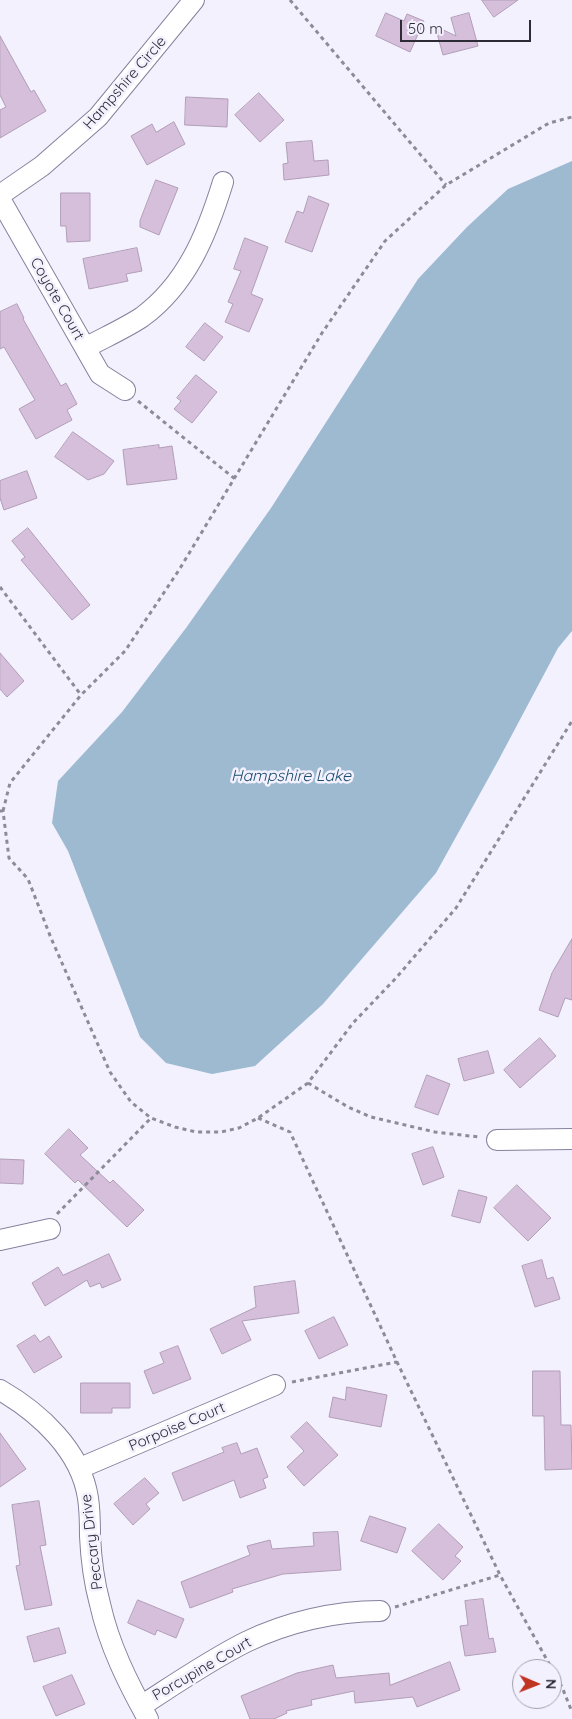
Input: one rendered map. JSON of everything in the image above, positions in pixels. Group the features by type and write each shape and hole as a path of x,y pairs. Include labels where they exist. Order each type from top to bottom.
{"street":[{"name":"Hampshire Circle","path":"0,195 42,166 98,117 194,0"},
{"path":"85,348 141,317 163,299 193,260 210,222 223,182"},
{"name":"Coyote Court","path":"0,199 100,374 125,390"},
{"path":"497,1140 572,1139"},
{"path":"0,1240 50,1229"},
{"name":"Porpoise Court","path":"80,1468 275,1385"},
{"name":"Peccary Drive","path":"0,1390 19,1402 42,1421 62,1442 80,1468 88,1496 92,1556 100,1604 112,1646 145,1712"},
{"name":"Porcupine Court","path":"145,1712 222,1655 272,1631 337,1614 355,1611 380,1611"}],"path":[{"path":"290,0 446,186"},
{"path":"572,118 549,124 446,186 385,242 322,333 179,570 125,651 81,695 10,783 2,811 9,858 28,879 51,938 110,1072 131,1102 151,1118 175,1127 196,1132 221,1132 239,1128 258,1118 308,1083 353,1023 396,978 456,908 572,721"},
{"path":"125,390 235,479"},
{"path":"0,587 81,695"},
{"path":"308,1083 348,1107 371,1117 435,1132 497,1140"},
{"path":"50,1229 54,1217 151,1118"},
{"path":"258,1118 290,1132 397,1362 500,1576 546,1659"},
{"path":"275,1385 397,1362"},
{"path":"380,1611 500,1576"},
{"path":"562,1687 572,1712"}],"water":[{"name":"Hampshire Lake","path":"572,161 572,631 558,648 436,873 323,1004 255,1066 212,1074 166,1063 140,1037 68,851 52,823 58,781 122,712 186,628 271,508 418,279 467,227 508,189"}],"building":[{"path":"482,0 518,0 494,17"},
{"path":"386,13 404,21 407,14 424,21 410,52 376,36"},
{"path":"469,13 478,46 443,55 435,26 456,36 451,18"},
{"path":"0,36 31,92 34,90 46,111 0,138 0,110 6,107 0,95"},
{"path":"259,93 284,120 260,142 235,115"},
{"path":"186,97 228,99 227,127 185,125"},
{"path":"174,122 185,144 147,165 131,136 152,124 156,132"},
{"path":"312,141 314,161 328,160 329,175 284,180 283,164 288,163 286,143"},
{"path":"156,180 178,188 159,235 140,227 140,221"},
{"path":"61,193 90,193 90,241 67,242 66,226 61,226"},
{"path":"309,196 329,204 312,252 285,242 297,211 303,213"},
{"path":"245,238 268,247 251,294 263,299 249,332 225,322 233,304 228,302 241,271 234,269"},
{"path":"137,248 142,271 126,274 128,281 89,289 83,259"},
{"path":"17,304 23,319 61,386 66,383 77,404 67,410 72,420 36,439 19,409 35,400 4,347 0,349 0,312"},
{"path":"205,323 223,337 204,361 186,347"},
{"path":"196,375 217,392 192,423 174,409 181,401 177,398"},
{"path":"73,432 114,461 104,474 88,480 55,457"},
{"path":"159,445 159,448 172,446 177,479 127,485 123,450"},
{"path":"27,471 37,498 4,510 0,498 0,481"},
{"path":"28,528 90,605 72,620 21,560 25,557 12,541"},
{"path":"0,653 24,681 7,697 0,689"},
{"path":"572,939 572,1000 565,998 558,1017 539,1010 552,973"},
{"path":"540,1038 556,1056 520,1088 504,1070"},
{"path":"488,1051 494,1073 464,1081 458,1059"},
{"path":"427,1075 450,1084 438,1115 415,1107"},
{"path":"69,1129 88,1148 80,1155 110,1183 113,1180 144,1210 127,1227 78,1180 75,1183 45,1154"},
{"path":"433,1147 444,1177 423,1185 412,1154"},
{"path":"0,1159 24,1160 23,1184 0,1183"},
{"path":"517,1185 551,1218 528,1241 494,1208"},
{"path":"459,1190 487,1197 480,1223 452,1216"},
{"path":"109,1254 121,1280 102,1288 100,1283 90,1287 87,1280 45,1306 32,1283 58,1267 63,1275"},
{"path":"542,1260 547,1279 553,1277 560,1299 535,1307 522,1266"},
{"path":"295,1281 299,1313 242,1321 251,1340 222,1354 210,1329 256,1307 254,1287"},
{"path":"334,1317 348,1345 319,1359 305,1331"},
{"path":"35,1335 40,1342 49,1336 62,1357 34,1373 17,1346"},
{"path":"178,1346 191,1379 153,1394 144,1371 164,1363 160,1353"},
{"path":"533,1371 560,1371 561,1425 571,1425 572,1469 545,1470 544,1416 533,1416"},
{"path":"81,1383 130,1383 130,1408 112,1408 112,1413 81,1413"},
{"path":"347,1387 387,1395 381,1427 329,1417 333,1397 345,1400"},
{"path":"307,1422 338,1455 304,1486 287,1467 304,1451 291,1437"},
{"path":"0,1433 26,1469 0,1487"},
{"path":"237,1443 241,1454 257,1448 268,1477 263,1479 266,1488 240,1498 234,1480 183,1501 172,1473 224,1452 222,1448"},
{"path":"145,1478 159,1493 146,1504 150,1509 133,1525 114,1504"},
{"path":"39,1501 46,1545 40,1546 52,1605 25,1610 16,1566 20,1565 12,1505"},
{"path":"370,1516 406,1528 397,1553 361,1541"},
{"path":"439,1524 463,1547 455,1556 461,1561 443,1580 412,1551"},
{"path":"338,1532 341,1570 283,1574 232,1589 233,1592 190,1608 181,1582 250,1555 247,1546 270,1540 272,1549 314,1546 313,1533"},
{"path":"483,1599 489,1639 493,1638 496,1652 465,1656 460,1626 468,1625 465,1601"},
{"path":"138,1600 184,1619 176,1638 157,1630 155,1635 128,1623"},
{"path":"59,1628 66,1653 34,1662 27,1637"},
{"path":"450,1662 460,1690 417,1707 413,1697 355,1703 354,1691 311,1700 312,1705 286,1711 287,1713 274,1719 250,1719 241,1696 297,1673 333,1665 336,1678 389,1673 390,1685"},
{"path":"72,1675 85,1704 56,1716 43,1687"}]}
